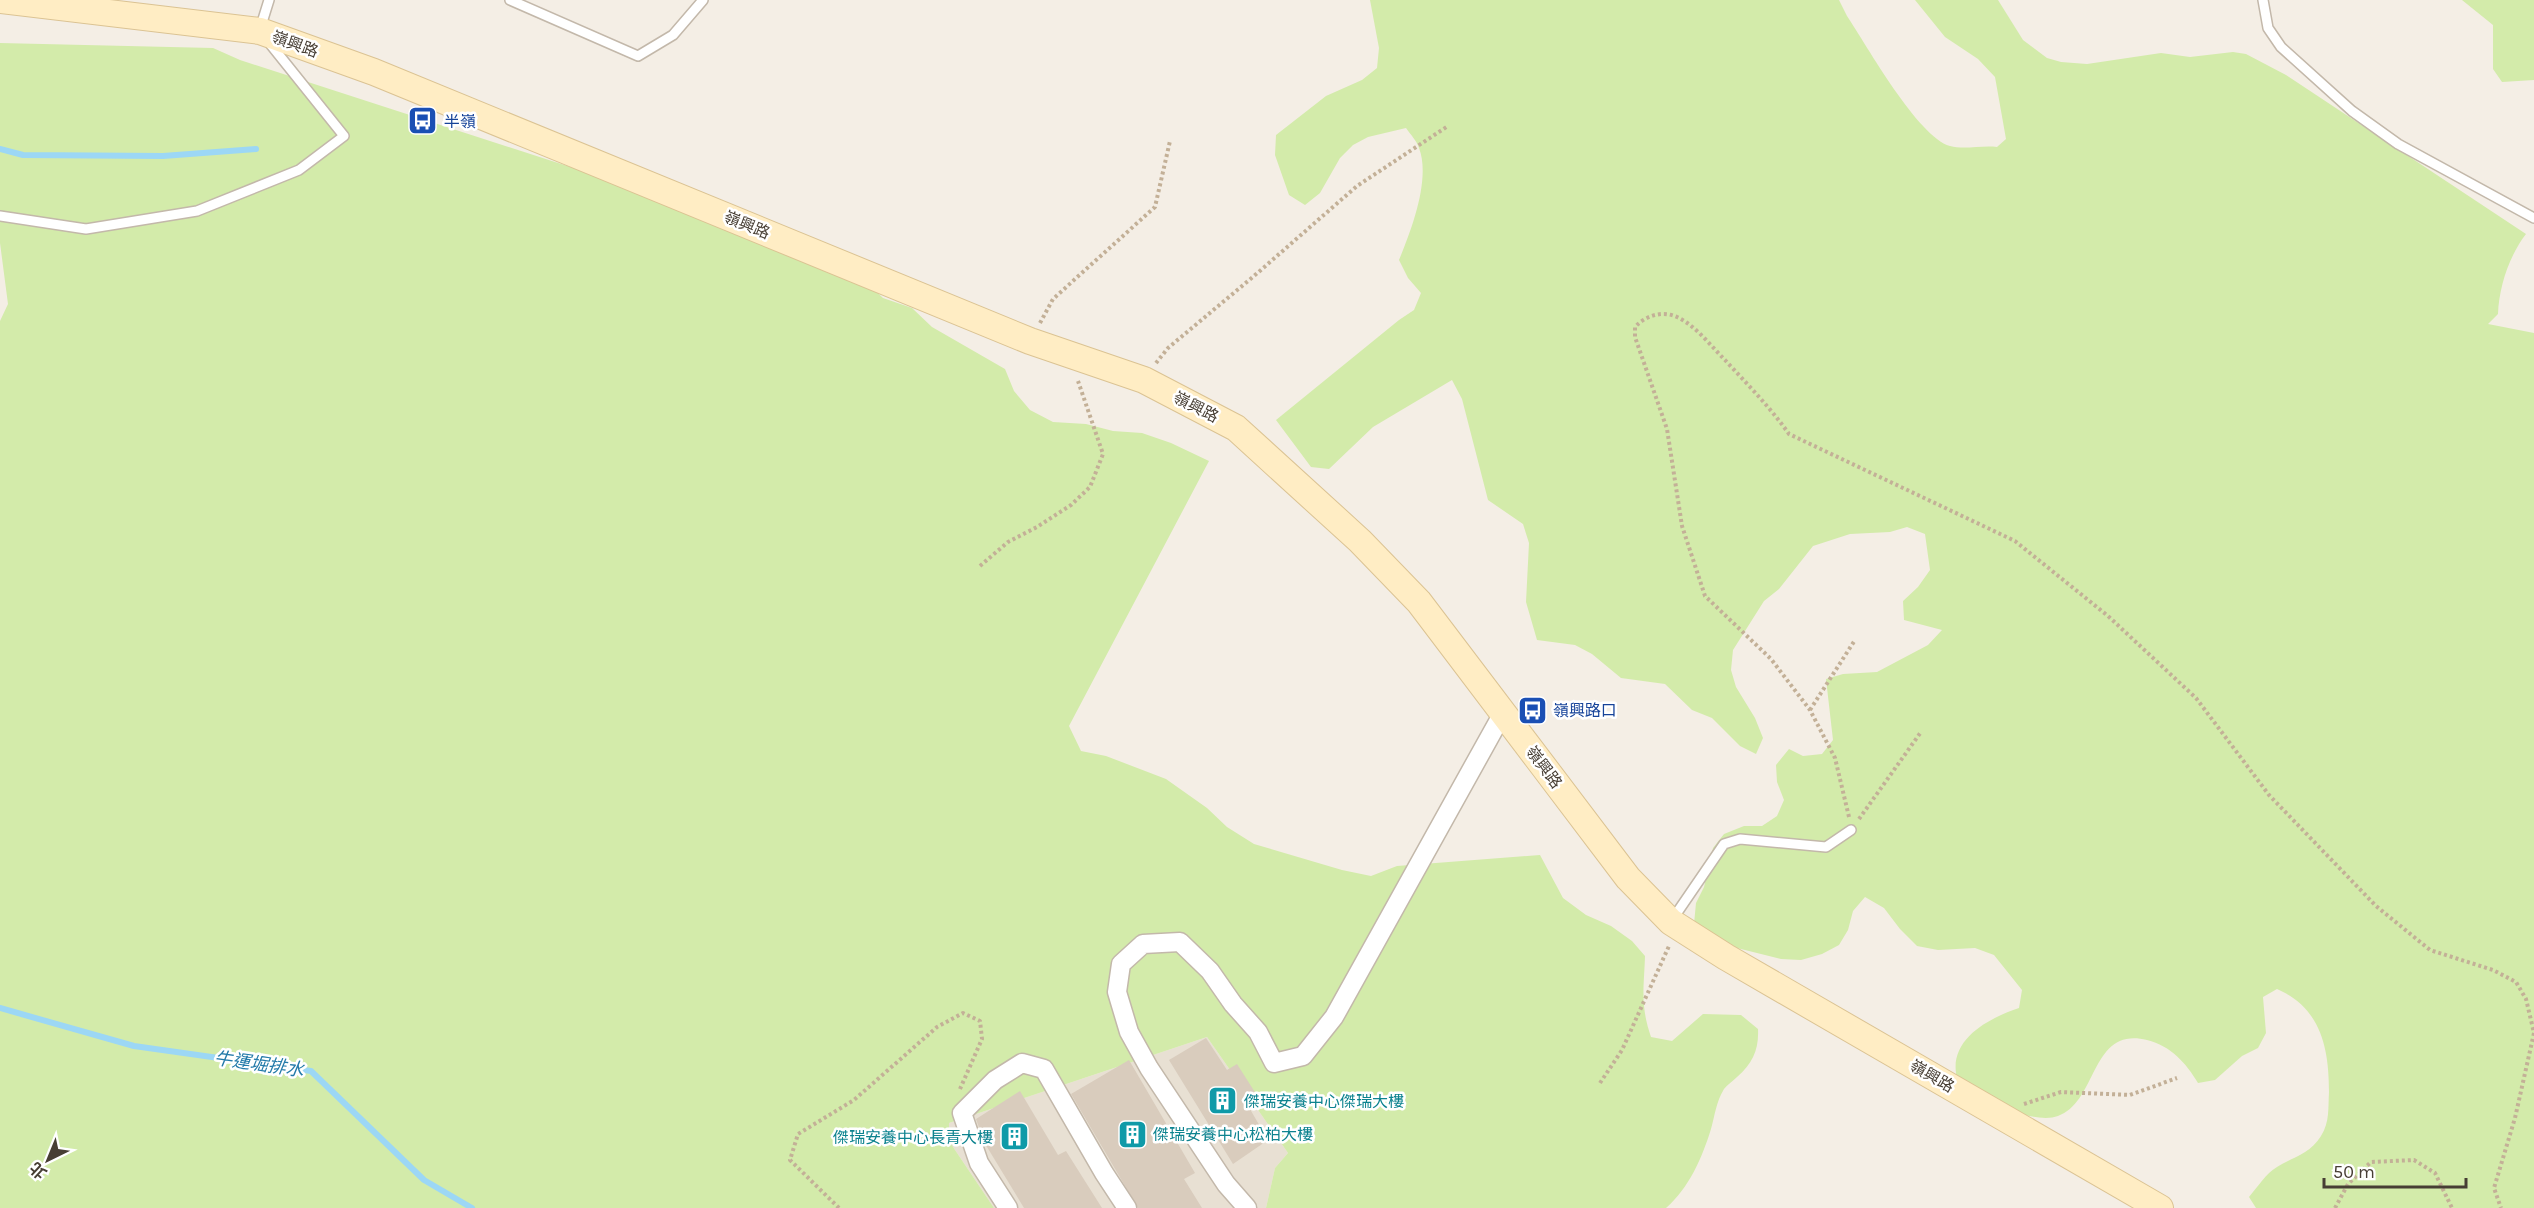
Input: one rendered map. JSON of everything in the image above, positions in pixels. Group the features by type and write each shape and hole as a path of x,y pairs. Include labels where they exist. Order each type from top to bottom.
{"main road":[{"name":"嶺興路","path":"0,0 260,31 385,77 1030,341 1144,380 1236,428 1360,541 1419,602 1628,878 1671,922 1726,957 2160,1208"}],"street":[{"path":"1247,1208 1226,1184 1149,1068 1129,1032 1117,992 1121,964 1143,944 1180,942 1210,971 1233,1004 1258,1032 1274,1063 1303,1056 1334,1017 1503,712"},
{"path":"1008,1208 979,1162 962,1113 995,1080 1022,1063 1044,1069 1104,1173 1127,1208"}],"lane":[{"path":"0,216 86,229 197,211 299,170 344,136 260,31 269,0"},
{"path":"510,0 639,56 673,35 703,0"},
{"path":"2263,0 2268,28 2282,46 2352,111 2398,144 2534,218"},
{"path":"1671,922 1724,844 1740,839 1826,847 1851,830"}],"path":[{"path":"1144,380 1168,348 1356,186 1448,126"},
{"path":"1030,341 1053,299 1155,207 1170,141"},
{"path":"1851,830 1834,758 1810,710 1771,659 1705,596 1682,526 1667,429 1635,337 1635,327 1643,318 1654,315 1675,316 1699,332 1772,411 1789,434 2015,541 2109,616 2196,698 2269,795 2376,906 2430,950 2493,970 2516,982 2526,999 2534,1033 2515,1118 2494,1188 2501,1208"},
{"path":"980,566 1008,542 1071,505 1090,487 1103,454 1069,354"},
{"path":"1810,710 1855,640"},
{"path":"1851,830 1921,732"},
{"path":"1600,1083 1622,1050 1668,951 1671,922"},
{"path":"838,1208 790,1160 798,1134 854,1100 937,1027 963,1013 980,1021 982,1039 960,1086 962,1113"},
{"path":"1996,1112 2061,1092 2130,1095 2177,1078"},
{"path":"2336,1208 2348,1184 2371,1162 2414,1160 2435,1173 2452,1208"}],"shaded area":[{"path":"1207,1037 1288,1153 1275,1168 1266,1208 994,1208 949,1141 949,1123"}],"green space":[{"path":"1370,0 1839,0 1894,89 1923,126 1937,139 1950,146 1961,148 1997,147 2006,139 1995,77 1978,59 1945,37 1915,0 1998,0 2023,40 2047,58 2061,62 2087,64 2161,53 2190,57 2233,52 2246,54 2286,75 2526,234 2506,272 2500,293 2498,314 2488,324 2534,333 2534,1208 2256,1208 2249,1197 2273,1170 2317,1142 2324,1131 2328,1114 2329,1076 2320,1031 2304,1007 2277,989 2263,997 2266,1033 2258,1048 2242,1056 2215,1080 2198,1083 2183,1062 2171,1051 2147,1040 2128,1039 2115,1044 2104,1054 2081,1096 2071,1108 2058,1116 2036,1117 2010,1110 1962,1091 1957,1078 1956,1060 1967,1039 1986,1023 2019,1008 2022,990 1994,955 1975,948 1938,950 1917,946 1884,908 1865,897 1853,911 1848,930 1839,945 1822,954 1801,960 1781,959 1725,945 1694,924 1696,903 1704,887 1713,848 1724,834 1744,826 1762,826 1777,816 1784,800 1777,782 1776,765 1789,749 1803,756 1822,754 1833,740 1826,679 1843,674 1877,672 1928,645 1942,630 1904,620 1903,601 1918,587 1930,570 1925,534 1907,527 1890,532 1850,534 1813,546 1779,589 1764,601 1733,650 1731,670 1736,687 1755,718 1763,738 1756,754 1740,746 1712,718 1692,710 1665,684 1621,678 1592,654 1575,645 1537,640 1526,602 1529,543 1523,524 1488,500 1462,399 1452,380 1373,427 1329,469 1311,467 1276,420 1414,310 1421,293 1408,278 1399,260 1418,205 1423,174 1419,148 1406,128 1368,137 1353,145 1340,158 1320,193 1305,205 1289,195 1275,155 1276,135 1326,96 1362,80 1377,68 1379,48"},
{"path":"2462,0 2534,0 2534,80 2502,82 2493,69 2493,25"},
{"path":"0,43 213,48 240,60 743,223 862,278 883,298 912,308 932,327 1005,369 1014,391 1030,410 1053,422 1086,424 1113,431 1142,433 1171,443 1209,461 1069,726 1081,751 1106,756 1166,779 1207,808 1227,827 1254,844 1342,870 1371,876 1397,866 1540,855 1563,898 1586,915 1611,926 1632,941 1645,956 1644,1006 1651,1037 1672,1041 1703,1014 1741,1015 1758,1029 1754,1055 1743,1072 1721,1094 1703,1151 1688,1182 1666,1208 1266,1208 1275,1168 1288,1153 1207,1037 949,1123 949,1141 994,1208 0,1208 0,321 8,304 0,243"}],"building":[{"name":"傑瑞安養中心傑瑞大樓","path":"1206,1038 1227,1070 1237,1064 1258,1097 1247,1104 1268,1140 1233,1164 1169,1060"},
{"name":"傑瑞安養中心松柏大樓","path":"1129,1060 1195,1173 1184,1179 1202,1208 1138,1208 1071,1094"},
{"name":"傑瑞安養中心長青大樓","path":"1020,1091 1058,1155 1066,1151 1102,1208 1024,1208 984,1142 976,1119"}],"waterway":[{"path":"0,149 23,155 163,156 256,149"},
{"name":"牛運堀排水","path":"0,1008 134,1046 311,1071 424,1180 472,1208"}],"place":[{"name":"半嶺","path":"423,121"},
{"name":"嶺興路口","path":"1532,710"},
{"name":"傑瑞安養中心傑瑞大樓","path":"1223,1101"},
{"name":"傑瑞安養中心松柏大樓","path":"1132,1134"},
{"name":"傑瑞安養中心長青大樓","path":"1014,1137"}]}
